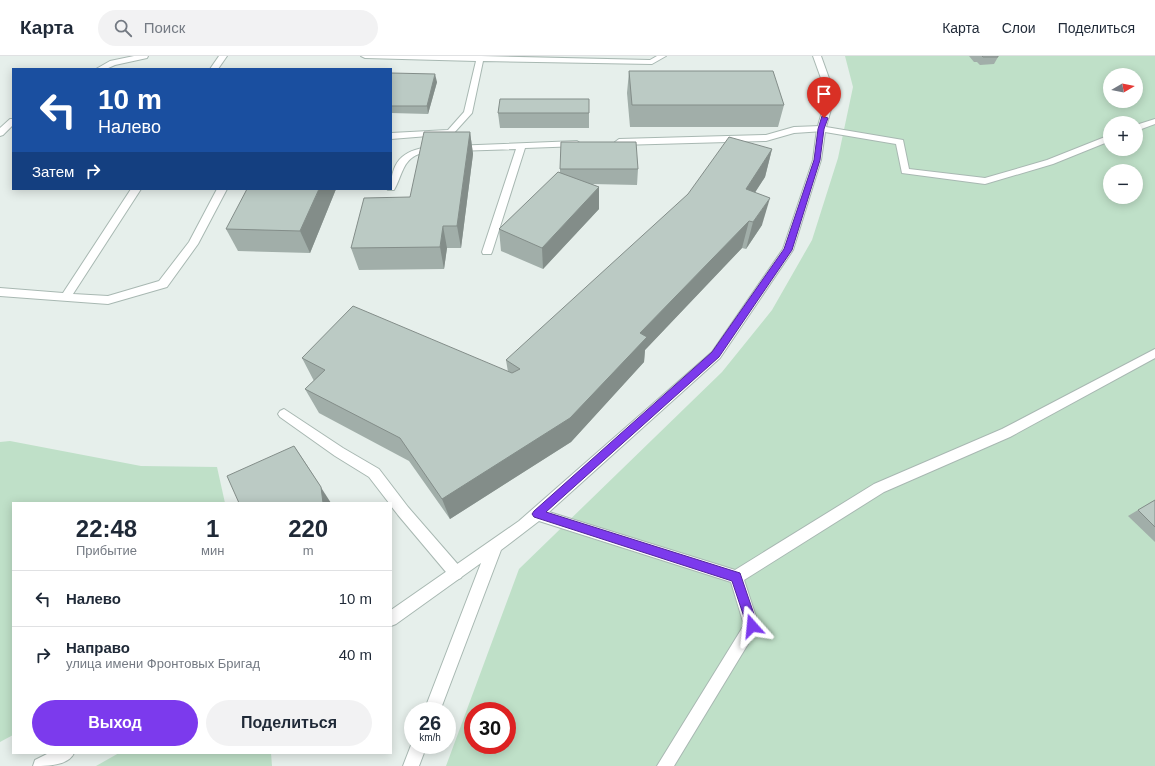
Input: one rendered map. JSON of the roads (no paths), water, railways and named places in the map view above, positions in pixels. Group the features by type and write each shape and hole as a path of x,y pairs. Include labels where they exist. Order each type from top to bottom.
{"street":[{"path":"102,68 113,63 144,56"},
{"path":"215,68 222,56"},
{"path":"365,56 652,62 662,56"},
{"path":"392,618 524,526 716,355 788,250 817,160 821,129 831,95 816,56"},
{"path":"392,136 450,132 468,113 480,58"},
{"path":"1143,125 1155,121"},
{"path":"0,133 12,122"},
{"path":"607,143 766,138 794,130 821,129 900,142 905,171 985,181 1050,162 1103,141"},
{"path":"392,184 397,170 404,158 420,150 584,144"},
{"path":"487,252 521,146"},
{"path":"66,295 135,190"},
{"path":"0,292 108,300 163,284 193,244 221,190"},
{"path":"537,514 736,577 879,488 1006,433 1155,353"},
{"path":"284,414 339,452 374,473 403,511 456,573"},
{"path":"435,702 495,546"},
{"path":"665,766 752,626 736,577"},
{"path":"41,766 64,754"},
{"path":"411,766 416,754"}]}
